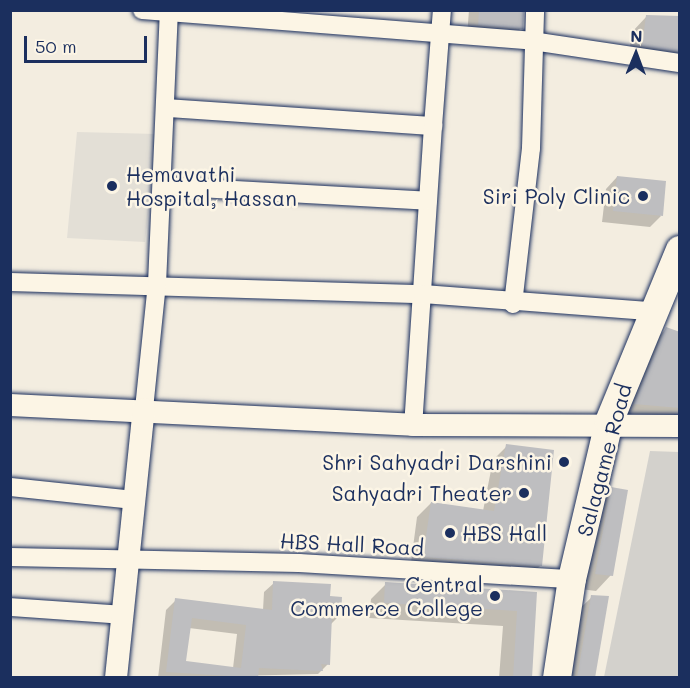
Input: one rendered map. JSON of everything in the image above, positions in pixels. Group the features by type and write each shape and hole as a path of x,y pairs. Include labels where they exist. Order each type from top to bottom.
{"main road":[{"name":"Salagame Road","path":"557,678 572,579 609,422 651,311 680,250"}],"street":[{"path":"142,10 346,19 439,34 532,41 680,63"},
{"path":"413,425 442,10"},
{"path":"513,304 531,148 532,41 535,10"},
{"path":"117,678 157,284 169,12"},
{"path":"166,108 433,126"},
{"path":"163,186 428,201"},
{"path":"10,282 157,284 423,294 513,304 651,311"},
{"path":"10,405 144,409 413,425 609,422 680,426"},
{"path":"10,487 134,500"},
{"name":"HBS Hall Road","path":"10,557 128,557 572,579"},
{"path":"10,607 123,615"}],"shaded area":[{"name":"Hemavathi Hospital, Hassan","path":"77,132 157,134 145,242 67,238"},
{"path":"650,451 679,452 679,677 604,677"}],"building":[{"path":"479,10 524,10 523,29 478,25"},
{"path":"646,15 680,16 680,52 642,46"},
{"path":"617,176 666,181 663,216 613,211"},
{"path":"666,327 680,332 680,408 634,404"},
{"path":"506,444 554,450 542,566 423,557 431,502 494,511"},
{"path":"611,487 628,490 613,576 595,574"},
{"path":"273,581 331,584 330,596 342,597 341,615 332,615 330,665 321,664 323,671 259,668 258,678 166,672 175,598 272,610","holes":["192,618 246,625 241,668 186,661"]},
{"path":"385,582 537,592 532,678 513,678 517,611 384,603"},
{"path":"591,595 609,596 595,678 577,678"}],"place":[{"name":"Hemavathi Hospital, Hassan","path":"112,186"},
{"name":"Siri Poly Clinic","path":"643,196"},
{"name":"Shri Sahyadri Darshini","path":"564,462"},
{"name":"Sahyadri Theater","path":"524,493"},
{"name":"HBS Hall","path":"450,533"},
{"name":"Central Commerce College","path":"495,596"}]}
